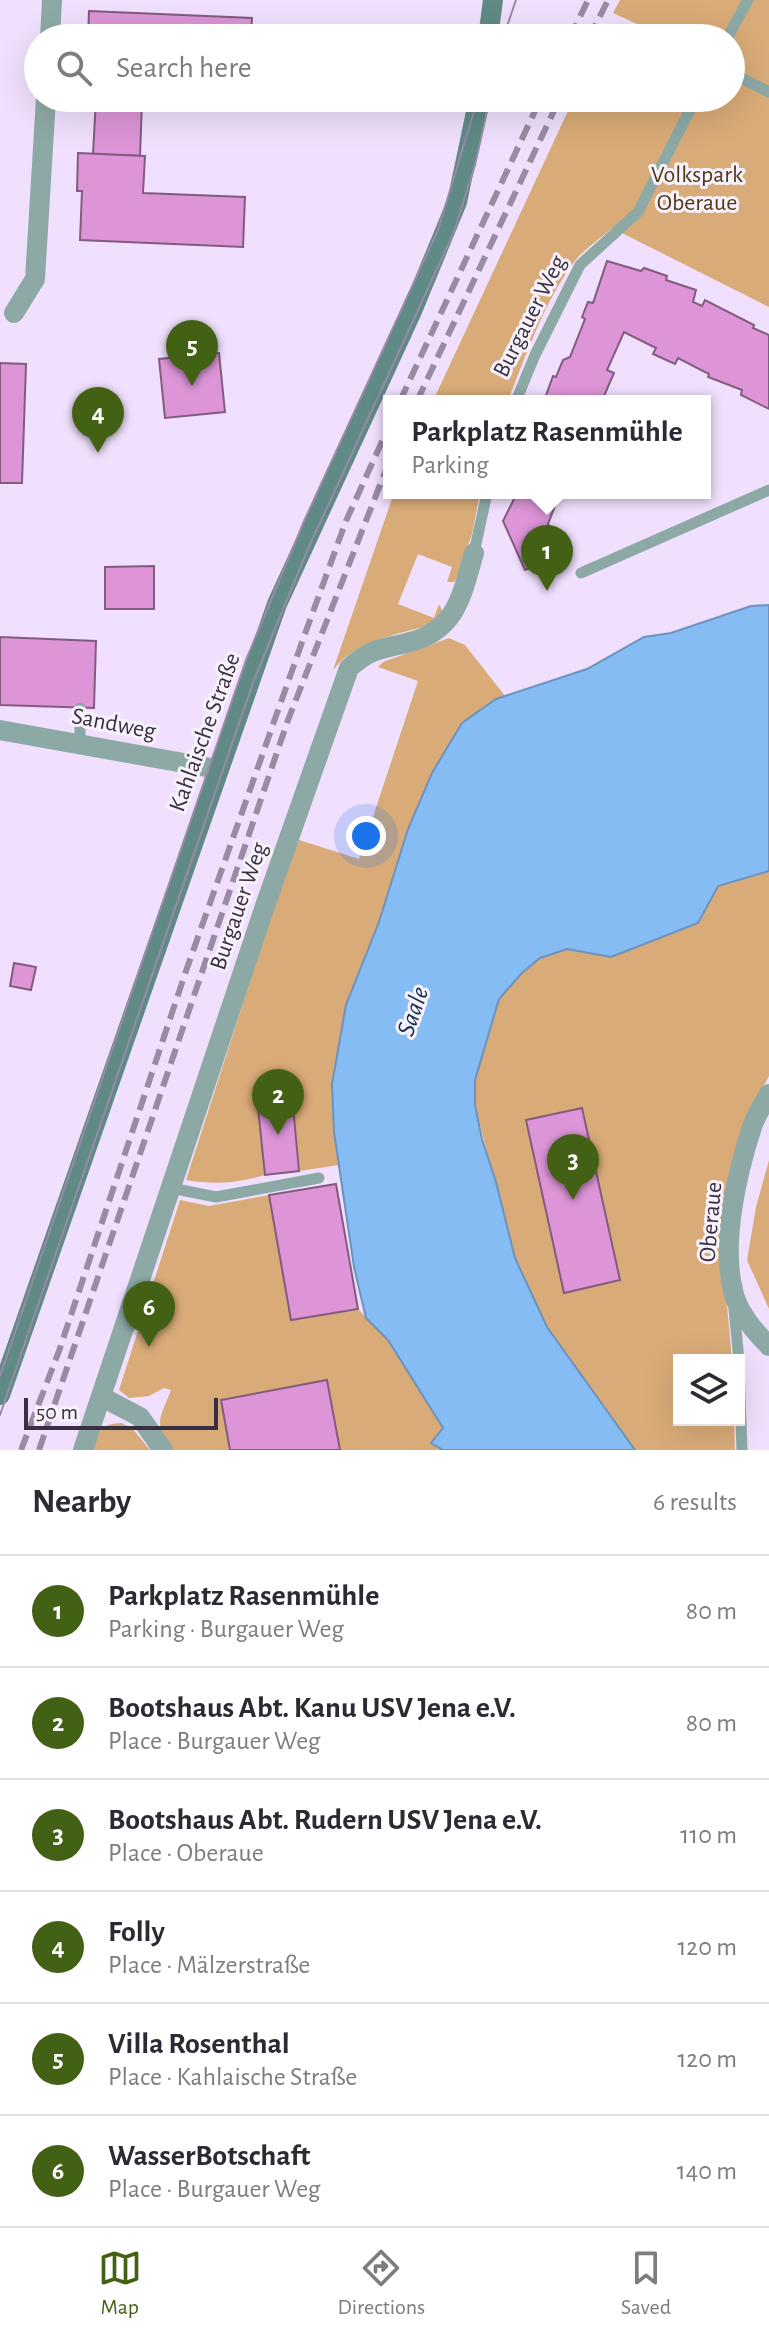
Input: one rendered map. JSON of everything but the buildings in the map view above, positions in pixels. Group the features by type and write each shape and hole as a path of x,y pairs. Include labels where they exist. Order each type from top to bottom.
{"main road":[{"path":"490,24 493,0"},
{"name":"Kahlaische Straße","path":"0,1395 277,604 412,311 447,226 468,159 476,112"}],"street":[{"path":"51,24 52,0"},
{"path":"14,313 35,279 45,112"},
{"name":"Burgauer Weg","path":"83,1450 265,906 349,668 366,653 433,635 452,616 474,553"},
{"name":"Sandweg","path":"0,730 217,769"},
{"name":"Oberaue","path":"733,1293 728,1255 736,1194 753,1124 769,1094"},
{"path":"733,1293 749,1323 769,1346"},
{"path":"102,1397 140,1417 163,1450"}],"lane":[{"path":"735,24 748,0"},
{"path":"745,80 769,92"},
{"name":"Burgauer Weg","path":"518,395 580,265 638,212 689,112"},
{"path":"581,573 769,490"},
{"name":"Burgauer Weg","path":"474,553 486,499"},
{"path":"80,708 80,743"},
{"path":"171,1188 216,1197 319,1178"},
{"name":"Oberaue","path":"733,1293 738,1354"},
{"path":"741,1426 742,1450"}],"green space":[{"name":"Volkspark Oberaue","path":"620,0 769,0 769,307 612,228 579,256 557,288 510,395 436,395 567,112 745,112 745,24 637,24 613,13"},
{"path":"392,499 479,499 472,534 454,582 447,582 452,567 418,554 398,604 434,618 439,604 442,610 439,618 431,625 365,645 333,670"},
{"path":"449,638 465,645 505,696 462,723 432,773 408,829 379,922 346,1005 332,1084 339,1165 299,1171 292,1096 265,1175 226,1182 186,1180 296,839 359,859 418,681 378,667 383,662"},
{"path":"769,871 769,1076 746,1119 723,1260 731,1354 673,1354 673,1426 734,1426 735,1450 635,1450 547,1327 515,1258 475,1106 475,1080 499,999 540,958 567,949 611,957 698,923 718,886"},
{"path":"769,1160 769,1309 747,1260 756,1207"},
{"path":"269,1195 358,1309 388,1340 443,1429 432,1443 443,1450 171,1450 160,1420 171,1390 164,1388 149,1396 129,1398 119,1390 180,1200 209,1206"},
{"path":"121,1423 132,1428 150,1450 93,1450 101,1429"}],"water":[{"name":"Saale","path":"769,605 769,871 718,886 698,923 611,957 567,949 540,958 499,999 475,1080 475,1106 482,1139 515,1258 547,1327 635,1450 443,1450 431,1443 443,1428 388,1340 366,1318 354,1267 334,1132 332,1084 346,1005 379,922 408,829 432,773 462,723 496,699 587,669 644,637 671,633 751,606"}],"tram line":[{"path":"508,24 516,0"},
{"path":"0,1376 246,660 305,519 438,230 474,112"},
{"path":"0,1415 254,680 307,551 454,232 475,165 487,112"}],"railway":[{"path":"577,24 588,0"},
{"path":"596,24 608,0"},
{"path":"403,395 534,112"},
{"path":"420,395 553,112"},
{"path":"21,1450 59,1351 186,971 306,631 346,521 383,439"},
{"path":"39,1450 288,720 383,477"}],"place":[{"name":"Villa Rosenthal","path":"192,386"},
{"name":"Folly","path":"98,453"},
{"name":"Parkplatz Rasenmühle","path":"547,591"},
{"name":"Bootshaus Abt. Kanu USV Jena e.V.","path":"278,1135"},
{"name":"Bootshaus Abt. Rudern USV Jena e.V.","path":"573,1200"},
{"name":"WasserBotschaft","path":"149,1347"}]}
